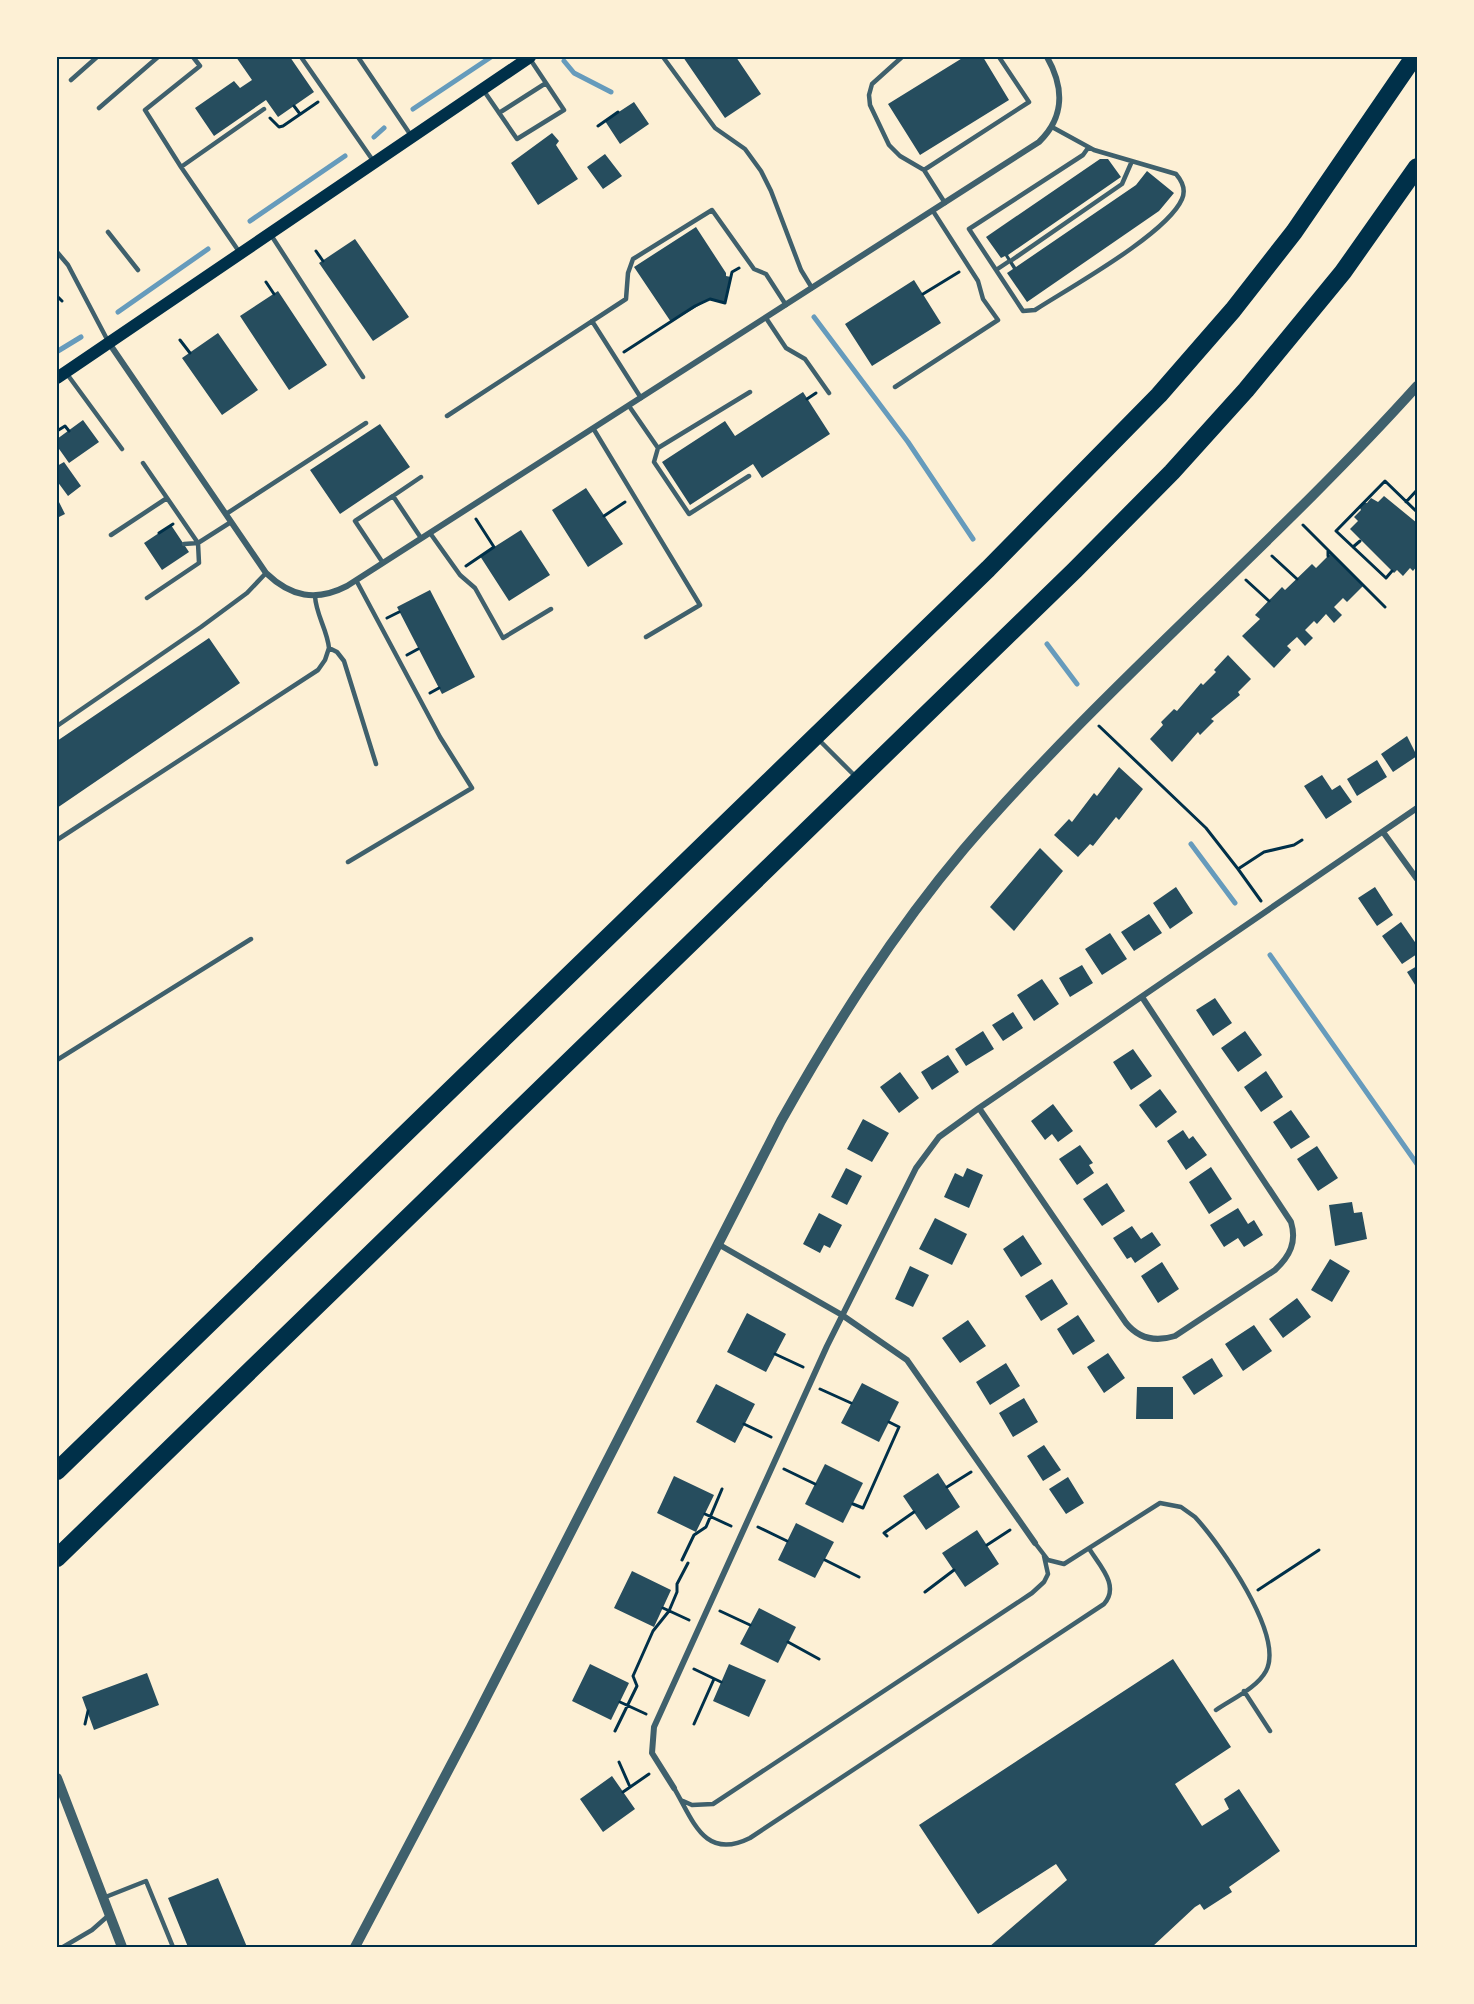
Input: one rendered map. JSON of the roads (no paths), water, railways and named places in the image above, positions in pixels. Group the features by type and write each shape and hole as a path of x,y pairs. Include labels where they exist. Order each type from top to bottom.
{"highway":[{"path":"57,1471 1091,465 1202,347 1294,232 1414,57"},
{"path":"57,1558 1074,570 1212,428 1313,310 1417,167"}],"main road":[{"path":"61,375 529,57"}],"street":[{"path":"109,343 266,573 291,593 315,596 337,591 1028,150 1052,127 1059,109 1060,89 1047,57"},
{"path":"355,1947 471,1727 717,1243 813,1064 884,952 964,849 1088,716 1317,493 1417,386"},
{"path":"674,1788 652,1753 654,1727 842,1315 924,1155 939,1137 980,1108 1417,808"},
{"path":"1383,832 1417,879"},
{"path":"980,1108 1126,1323 1139,1335 1158,1340 1175,1336 1266,1276 1285,1260 1290,1251 1294,1241 1291,1222 1142,997"},
{"path":"717,1243 842,1315 896,1350 917,1371 1035,1543"},
{"path":"57,1778 122,1947"}],"lane":[{"path":"71,80 97,57"},
{"path":"99,108 158,57"},
{"path":"193,57 200,66 145,110 240,253"},
{"path":"301,57 374,162"},
{"path":"358,57 412,137"},
{"path":"482,89 517,140 564,110 529,57"},
{"path":"663,57 716,128 745,148 761,171 801,270 812,288"},
{"path":"902,57 872,84 869,95 870,105 889,145 900,156 924,171 945,203"},
{"path":"924,171 1029,102 999,57"},
{"path":"499,113 546,83"},
{"path":"181,167 264,109"},
{"path":"1052,127 1088,148 1167,170 1182,181 1182,199 1157,228 1029,312 1023,311 969,230 1083,155 1088,148"},
{"path":"996,270 1122,184 1132,160"},
{"path":"447,416 626,299 628,273 633,259 712,210 754,269 765,274 786,305"},
{"path":"895,387 998,320 983,299 978,281 933,211"},
{"path":"108,232 138,270"},
{"path":"269,233 363,376"},
{"path":"57,252 68,265 109,343"},
{"path":"766,318 786,348 805,359 828,393"},
{"path":"592,321 641,398"},
{"path":"61,375 122,449"},
{"path":"749,476 688,514 654,462 658,448 750,392"},
{"path":"629,406 658,448"},
{"path":"226,514 366,423"},
{"path":"593,428 700,605 646,637"},
{"path":"143,463 198,543 199,563 147,598"},
{"path":"382,563 355,521 421,477"},
{"path":"393,496 421,538"},
{"path":"111,535 168,498"},
{"path":"184,544 198,543 231,522"},
{"path":"430,533 457,571 475,588 503,638 551,609"},
{"path":"57,726 201,627 247,593 266,573"},
{"path":"348,862 472,788 440,737 356,580"},
{"path":"57,840 318,670 326,660 329,648 326,630 316,611 315,596"},
{"path":"329,648 337,652 344,662 376,764"},
{"path":"815,736 859,780"},
{"path":"57,1060 251,939"},
{"path":"1044,1556 1054,1563 1064,1564 1090,1550 1160,1503 1174,1505 1187,1511 1202,1524 1250,1596 1264,1623 1270,1656 1266,1672 1244,1691 1216,1710"},
{"path":"681,1799 692,1805 712,1804 1032,1593 1047,1578 1048,1565 1035,1543"},
{"path":"674,1788 701,1833 711,1842 728,1845 750,1838 1104,1604 1111,1593 1110,1584 1090,1550"},
{"path":"1244,1691 1270,1731"},
{"path":"103,1898 146,1881 173,1947"},
{"path":"63,1947 92,1930 109,1915"}],"waterway":[{"path":"413,109 491,57"},
{"path":"564,61 574,73 611,92"},
{"path":"374,137 384,128"},
{"path":"250,221 345,156"},
{"path":"118,312 208,249"},
{"path":"814,317 908,442 973,539"},
{"path":"58,351 81,337"},
{"path":"1047,644 1077,684"},
{"path":"1191,844 1235,903"},
{"path":"1270,955 1417,1164"}]}
